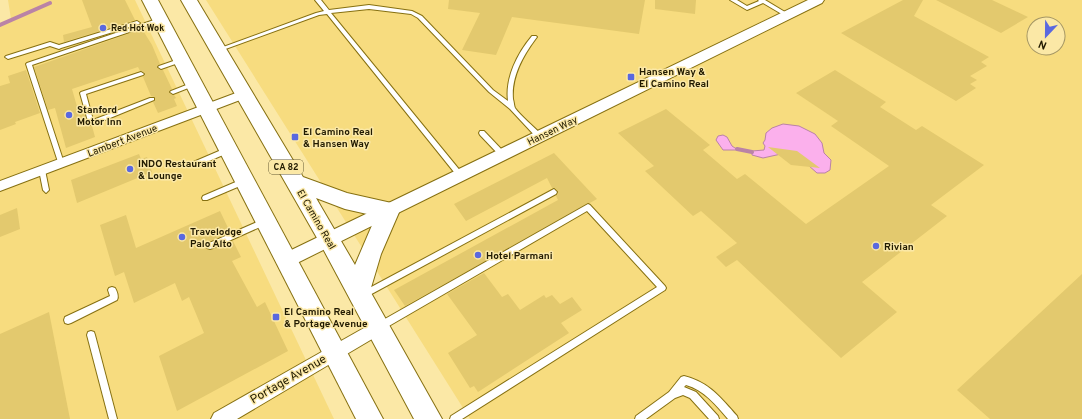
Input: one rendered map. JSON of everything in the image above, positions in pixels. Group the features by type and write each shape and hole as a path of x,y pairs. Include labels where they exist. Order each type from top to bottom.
{"main road":[{"path":"150,0 370,419"},
{"name":"El Camino Real","path":"189,0 360,293 429,419"},
{"path":"295,182 345,201 389,210 370,254 360,293"}],"street":[{"name":"Hansen Way","path":"286,260 818,0"},
{"name":"Lambert Avenue","path":"0,186 244,94"},
{"name":"Portage Avenue","path":"226,417 378,327"}],"lane":[{"path":"318,0 460,175"},
{"path":"732,0 747,8 762,1 787,15"},
{"path":"218,50 328,12 369,7 412,13 420,17 491,91 512,108 539,136"},
{"path":"8,57 50,44 59,47 159,18"},
{"path":"61,163 29,64 159,18"},
{"path":"512,108 510,92 511,82 527,45 534,37"},
{"path":"161,67 182,60"},
{"path":"141,74 83,93 91,123 152,99"},
{"path":"173,92 194,84"},
{"path":"482,132 502,154"},
{"path":"193,165 228,150"},
{"path":"42,170 46,190"},
{"path":"205,198 245,181"},
{"path":"360,293 554,192"},
{"path":"378,327 588,207 662,288 454,419"},
{"path":"210,246 266,221"},
{"path":"68,320 114,298 112,290"},
{"path":"91,336 113,419"},
{"path":"639,419 672,395 684,380 696,382 709,392 734,419"},
{"path":"672,395 683,391 693,395 715,419"}],"shaded area":[{"path":"8,0 135,0 334,419 0,419 0,26 11,19"},
{"path":"206,0 1082,0 1082,419 470,419"},
{"path":"783,124 799,126 815,134 822,143 824,153 831,160 830,170 825,173 817,173 808,165 781,154 763,158 752,155 752,151 764,150 765,146 763,143 766,133 772,128"},
{"path":"723,135 727,137 732,146 738,150 723,150 716,140 718,136"}],"building":[{"path":"82,0 125,0 135,20 64,42 63,35 92,27"},
{"path":"449,0 645,0 639,34 512,17 496,55 462,50 480,13 448,9"},
{"path":"655,0 696,0 695,14 655,9"},
{"path":"903,0 923,0 914,16 989,57 981,62 987,66 970,76 977,80 970,84 976,88 956,101 841,33"},
{"path":"936,0 992,0 1026,16 1026,18 1001,33"},
{"path":"142,29 152,45 160,64 157,67 163,70 172,89 169,92 176,98 174,99 177,106 158,113 153,102 155,101 155,97 151,96 143,77 145,74 140,71 138,67 72,89 78,110 83,110 88,125 92,126 95,137 66,148 55,108 48,110 34,67"},
{"path":"26,70 40,113 15,122 16,124 0,130 0,86 10,83 8,76"},
{"path":"835,70 886,102 880,107 916,130 922,126 984,165 931,205 947,216 862,282 897,312 841,358 737,260 726,267 716,257 737,243 701,211 693,216 645,171 654,166 618,133 666,109 710,145 703,150 737,179 745,174 806,224 889,166 831,126 838,121 796,93"},
{"path":"768,147 797,151 820,168 791,165"},
{"name":"Hotel Parmani","path":"554,153 597,199 405,306 394,290 558,200 556,196 558,192 555,188 552,188 547,178 466,221 454,204"},
{"name":"INDO Restaurant & Lounge","path":"139,154 141,159 147,157 152,172 77,203 71,180"},
{"path":"17,208 20,229 0,237 0,215"},
{"path":"220,211 230,232 206,243 205,247 210,250 233,241 241,257 232,261 257,307 265,302 288,351 177,411 159,356 204,333 189,297 182,301 175,283 134,303 124,272 115,276 100,225 126,215 136,248"},
{"path":"484,273 502,297 508,294 520,310 544,295 546,298 552,295 560,304 572,297 582,310 561,323 569,333 478,392 474,386 470,388 448,353 477,335 447,294"},
{"path":"1082,274 1082,419 990,419 957,390"},
{"path":"49,312 70,419 0,419 0,334"}],"waterway":[{"path":"0,25 50,3"},
{"path":"737,149 752,152"}],"place":[{"name":"Red Hot Wok","path":"103,28"},
{"name":"Hansen Way & El Camino Real","path":"631,77"},
{"name":"Stanford Motor Inn","path":"69,115"},
{"name":"El Camino Real & Hansen Way","path":"295,137"},
{"name":"INDO Restaurant & Lounge","path":"130,169"},
{"name":"Travelodge Palo Alto","path":"182,237"},
{"name":"Rivian","path":"876,246"},
{"name":"Hotel Parmani","path":"478,255"},
{"name":"El Camino Real & Portage Avenue","path":"276,317"}]}
